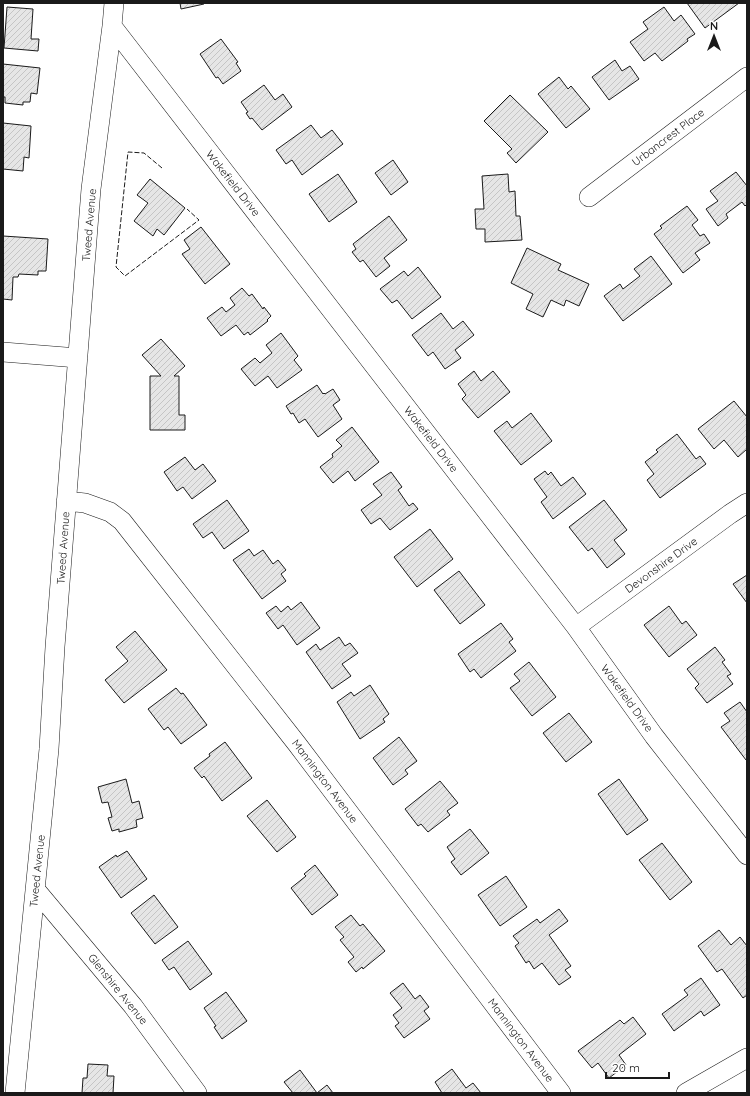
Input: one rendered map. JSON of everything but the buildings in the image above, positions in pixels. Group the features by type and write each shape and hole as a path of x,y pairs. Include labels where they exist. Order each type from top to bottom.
{"street":[{"name":"Tweed Avenue","path":"15,1093 49,749 55,647 91,189 114,3"},
{"name":"Wakefield Drive","path":"112,26 576,627 654,736 747,854"},
{"name":"Urbancrest Place","path":"589,197 747,77"},
{"path":"3,352 78,358"},
{"name":"Mannington Avenue","path":"66,501 85,503 110,512 122,521 297,744 561,1093"},
{"name":"Devonshire Drive","path":"576,627 730,514 747,504"},
{"name":"Glenshire Avenue","path":"35,889 133,1006 197,1093"},
{"path":"686,1093 747,1058"}],"fence":[{"path":"162,168 144,153 128,152 116,267 125,276 199,220 187,209"}]}
